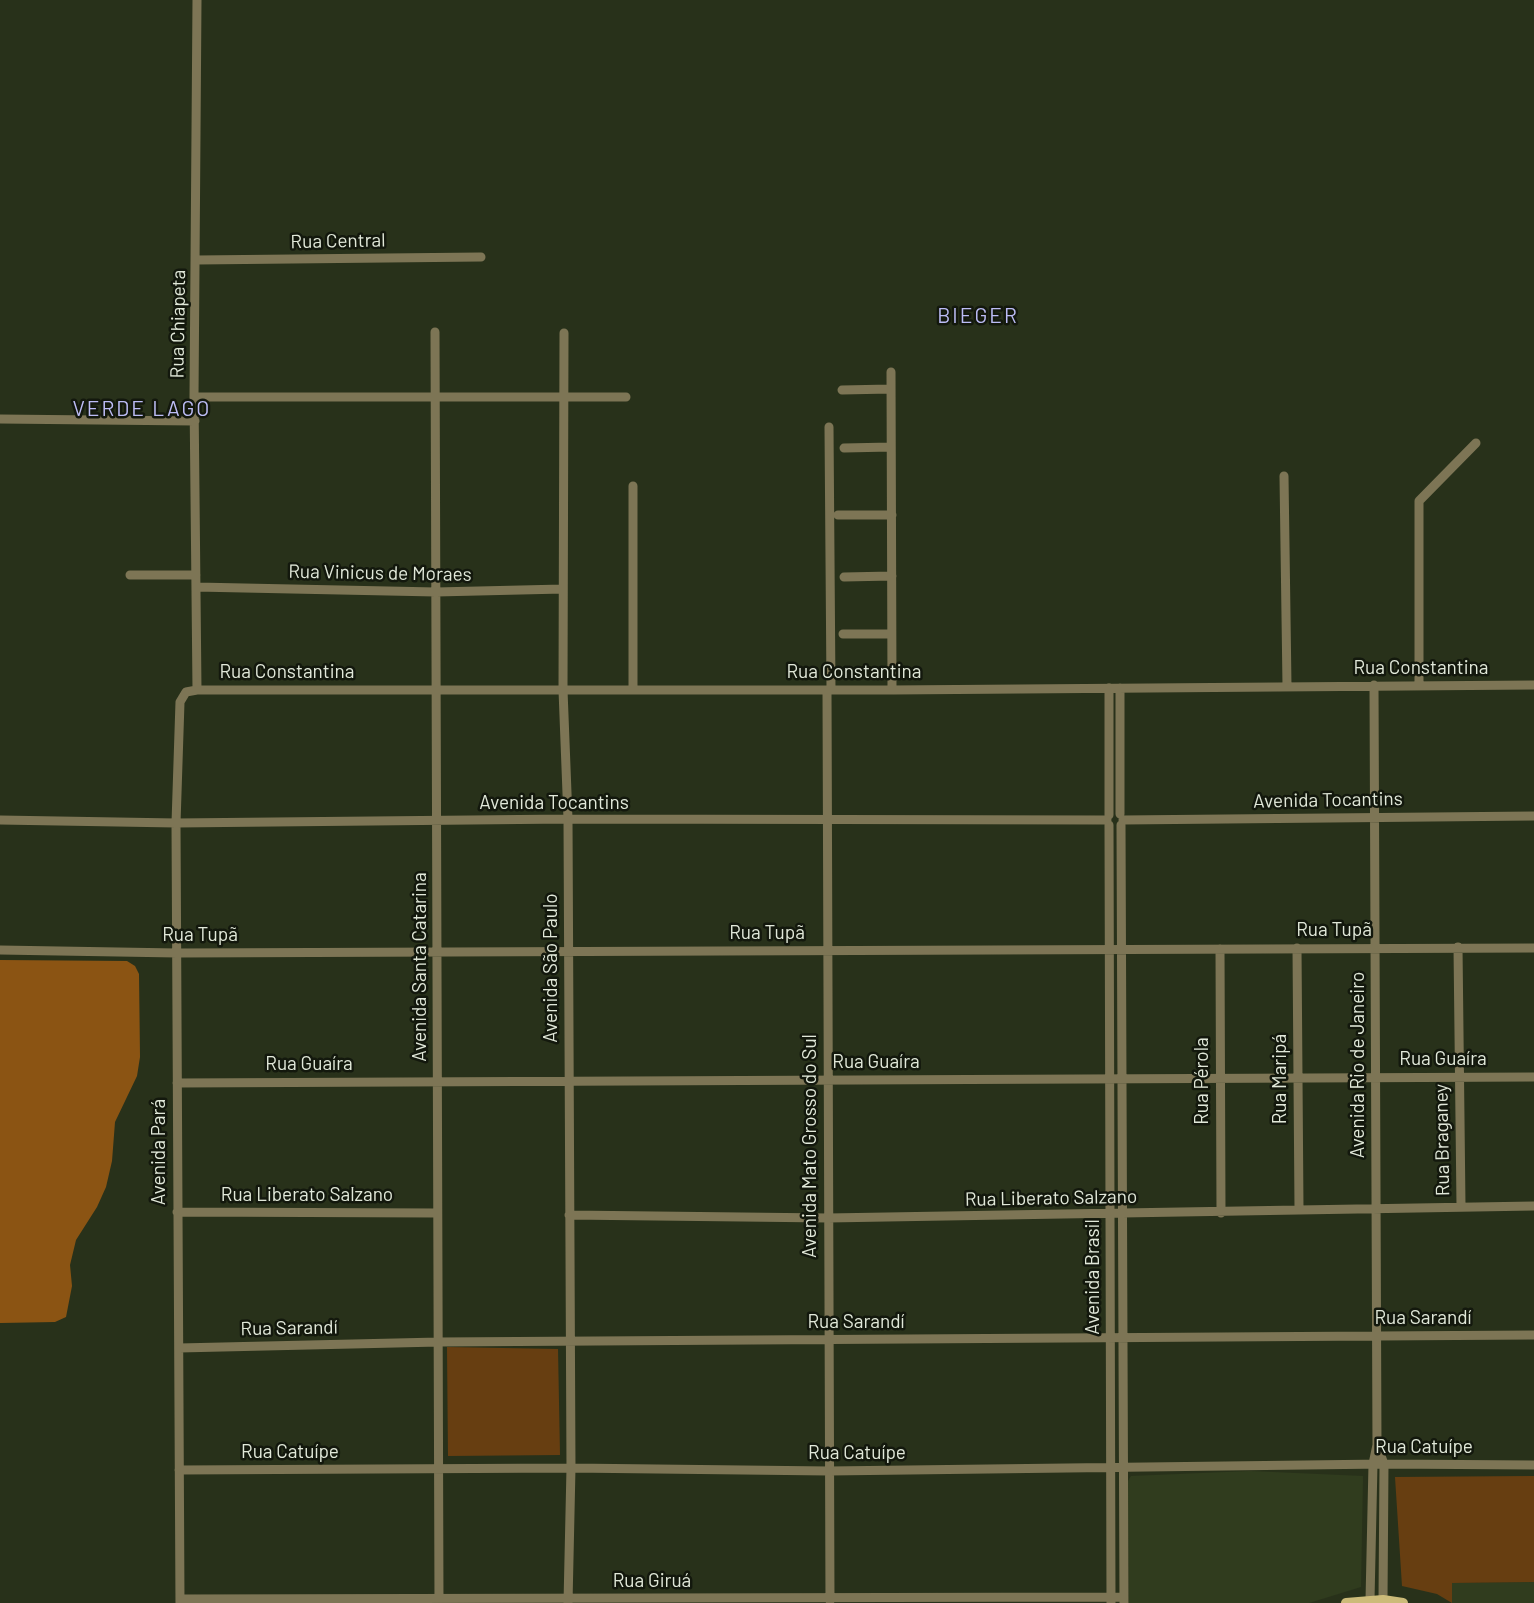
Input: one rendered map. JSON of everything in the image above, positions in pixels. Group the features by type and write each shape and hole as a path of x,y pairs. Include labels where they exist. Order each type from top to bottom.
{"main road":[{"path":"1346,1603 1383,1600 1403,1603"}],"street":[{"name":"Rua Chiapeta","path":"197,0 194,397 197,690"},
{"name":"Rua Central","path":"197,260 481,257"},
{"name":"Avenida Santa Catarina","path":"435,332 439,1601"},
{"name":"Avenida São Paulo","path":"564,333 563,690 568,819 571,1468 568,1601"},
{"path":"891,372 892,690"},
{"path":"842,390 890,389"},
{"path":"194,397 626,397"},
{"path":"0,419 195,421"},
{"name":"Avenida Mato Grosso do Sul","path":"830,427 826,821 830,1600"},
{"path":"1419,685 1419,501 1476,443"},
{"path":"844,449 891,447"},
{"path":"1284,476 1287,686"},
{"path":"633,486 633,689"},
{"path":"838,515 892,515"},
{"path":"130,575 195,575"},
{"path":"844,577 892,576"},
{"name":"Rua Vinicus de Moraes","path":"195,587 436,592 563,589"},
{"path":"843,634 891,634"},
{"name":"Avenida Rio de Janeiro","path":"1374,685 1377,1445"},
{"name":"Rua Constantina","path":"180,702 186,692 197,690 892,690 1534,685"},
{"name":"Avenida Brasil","path":"1109,688 1111,1600"},
{"name":"Avenida Brasil","path":"1120,688 1124,1600"},
{"name":"Avenida Pará","path":"180,702 176,823 180,1601"},
{"name":"Avenida Tocantins","path":"0,820 176,823 1534,816"},
{"name":"Rua Braganey","path":"1458,947 1461,1206"},
{"name":"Rua Pérola","path":"1220,948 1221,1213"},
{"name":"Rua Maripá","path":"1297,948 1299,1209"},
{"name":"Rua Tupã","path":"0,950 177,953 1534,948"},
{"name":"Rua Guaíra","path":"177,1083 1534,1077"},
{"name":"Rua Liberato Salzano","path":"569,1215 828,1218 1534,1206"},
{"name":"Rua Liberato Salzano","path":"177,1212 437,1213"},
{"name":"Rua Sarandí","path":"179,1348 439,1342 1534,1335"},
{"path":"1377,1445 1384,1464 1383,1600"},
{"path":"1370,1600 1373,1464 1377,1445"},
{"name":"Rua Catuípe","path":"179,1470 571,1468 829,1471 1373,1464 1534,1465"},
{"name":"Rua Giruá","path":"180,1601 1124,1600"}],"shaded area":[{"path":"0,960 127,961 135,966 139,974 140,1057 137,1076 115,1122 112,1161 106,1187 76,1240 70,1265 72,1286 66,1317 55,1322 0,1323"},
{"path":"447,1347 558,1349 560,1455 448,1456"},
{"path":"1250,1471 1363,1476 1361,1587 1309,1603 1129,1603 1128,1481 1131,1476"},
{"path":"1534,1476 1534,1582 1452,1583 1452,1603 1437,1594 1402,1586 1395,1477"},
{"path":"1534,1582 1534,1603 1452,1603 1451,1583"}],"district":[{"name":"BIEGER","path":"978,316"},
{"name":"VERDE LAGO","path":"142,409"}]}
